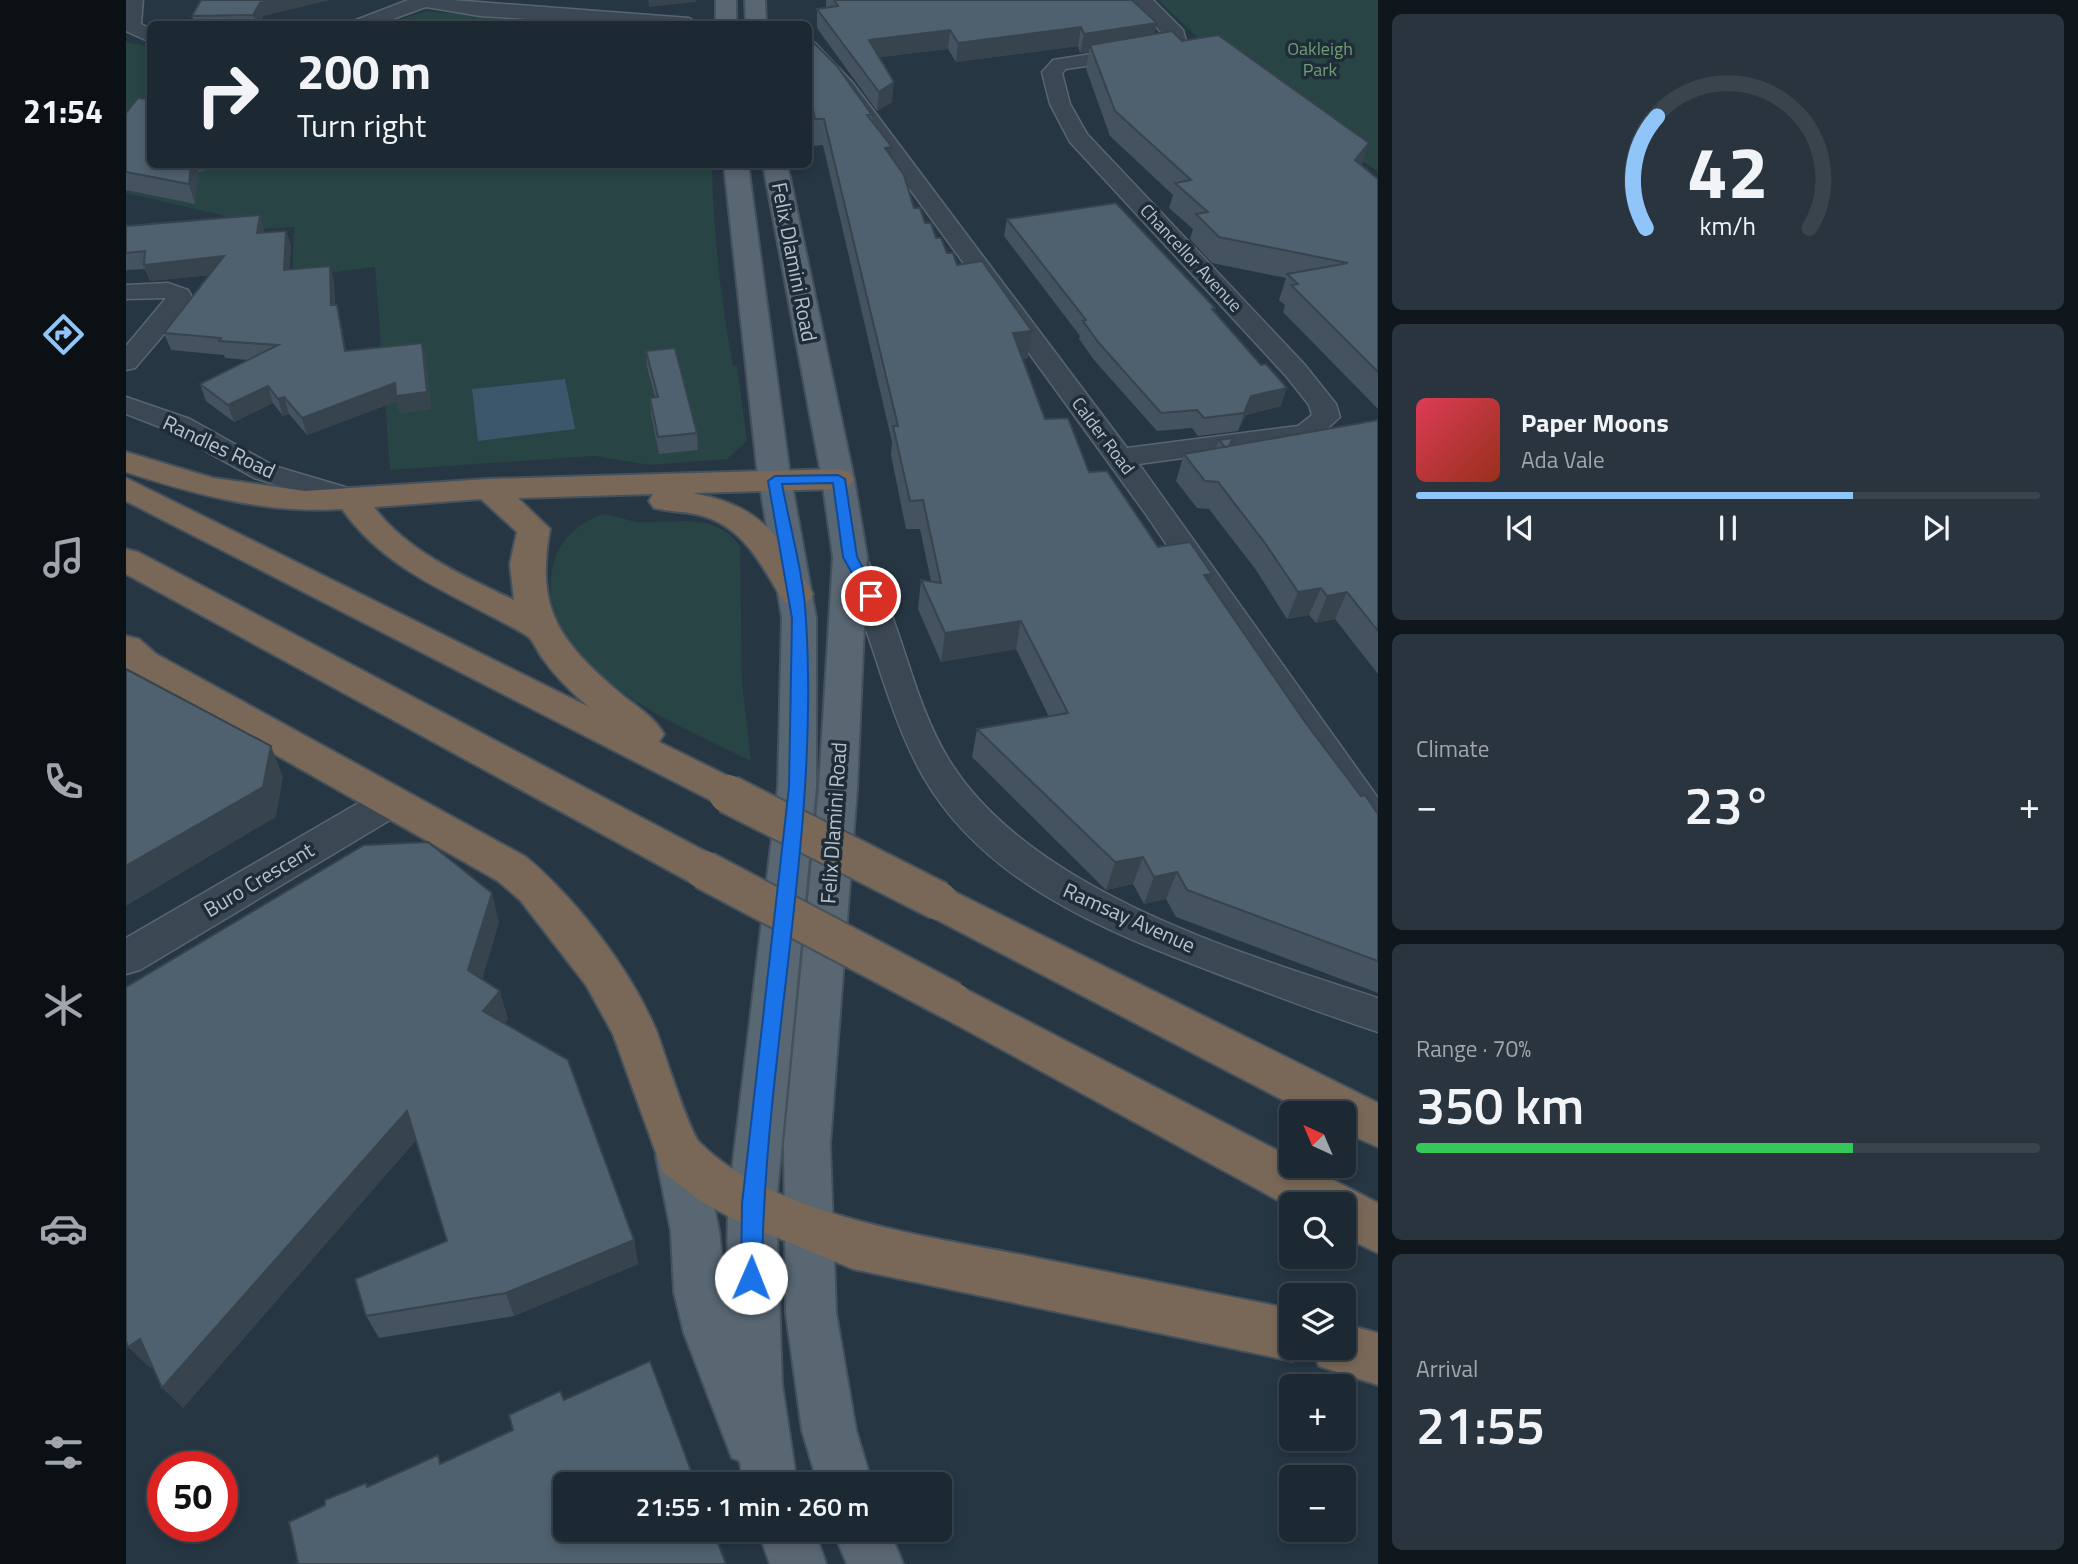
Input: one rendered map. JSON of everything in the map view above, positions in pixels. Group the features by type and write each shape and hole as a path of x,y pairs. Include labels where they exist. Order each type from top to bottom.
{"highway":[{"path":"126,462 210,488 251,496 305,501 488,489 840,489"},
{"path":"126,488 1378,1125"},
{"path":"488,489 534,529"},
{"path":"712,785 582,681 554,652 537,626 527,585 526,554 534,529 551,515 588,501 695,501 776,491"},
{"path":"352,499 361,515 382,536 462,587 537,626"},
{"path":"695,501 723,512 761,536 796,593"},
{"path":"126,560 1309,1192"},
{"path":"132,656 512,869 534,888 601,972 633,1029 680,1156 716,1184 752,1204 853,1245 1279,1332"},
{"path":"1356,1217 1378,1229"},
{"path":"1356,1353 1378,1359"}],"main road":[{"path":"726,0 726,21"},
{"path":"755,0 756,21"},
{"name":"Felix Dlamini Road","path":"736,168 745,257 776,491 799,618 797,787 752,1204 751,1296 757,1385 771,1472"},
{"name":"Felix Dlamini Road","path":"776,168 797,287 840,489 850,557 838,788 807,1144 811,1313 829,1430 841,1472"},
{"path":"680,1156 695,1231 699,1292 734,1401 764,1472"},
{"name":"Felix Dlamini Road","path":"791,1542 799,1564"},
{"path":"866,1542 875,1564"}],"street":[{"path":"134,0 131,26 147,34"},
{"name":"Chancellor Avenue","path":"1120,458 1306,433 1326,417 1322,404 1296,370 1078,137 1060,104 1052,72 1060,64 1160,49 1176,41 1176,34 1142,0"},
{"path":"370,21 420,1 480,10 574,9 666,21"},
{"name":"Calder Road","path":"812,52 845,86 1120,458 1378,825"},
{"path":"126,292 167,290 179,295 177,304 126,362"},
{"name":"Randles Road","path":"126,405 180,425 264,471 352,499"},
{"name":"Ramsay Avenue","path":"850,557 865,580 902,688 938,771 985,832 1048,882 1124,920 1378,1015"},
{"name":"Buro Crescent","path":"126,958 392,801"}],"green space":[{"name":"Oakleigh Park","path":"1158,0 1378,0 1378,172 1219,58"},
{"path":"427,11 535,21 395,21"},
{"path":"126,42 147,46 147,168 712,168 721,291 733,366 737,366 747,441 727,459 650,465 594,456 390,470 375,267 292,278 294,227 213,232 225,216 126,193"},
{"path":"602,514 640,522 681,521 707,524 730,535 740,546 742,683 751,761 653,712 619,690 589,665 566,637 552,606 554,561 563,543 576,529"}],"water":[{"path":"565,379 575,429 478,441 472,389"}],"building":[{"path":"201,0 273,0 260,3 253,15 192,16"},
{"path":"834,0 1132,0 1157,23 1084,34 1081,27 958,43 950,30 869,40 894,82 879,92 817,9 838,6"},
{"path":"1172,31 1182,41 1218,35 1369,143 1355,160 1378,179 1378,372 1291,285 1298,284 1287,274 1348,263 1219,237 1196,214 1208,212 1175,183 1191,180 1115,111 1090,45"},
{"path":"812,43 837,66 872,115 867,115 892,147 885,148 904,175 914,208 920,208 925,223 931,223 936,238 941,238 947,253 953,253 957,265 982,261 1032,331 1013,333 1045,419 1068,418 1089,472 1107,471 1158,547 1190,542 1212,574 1204,575 1305,722 1361,796 1365,795 1378,814 1378,961 1187,890 1177,872 1154,877 1143,857 1115,862 977,729 1068,713 1021,621 945,633 921,580 941,583 923,500 910,501 893,426 898,426 824,119 815,119 812,104"},
{"path":"138,98 147,99 147,168 191,168 189,184 126,172 126,113"},
{"path":"1116,203 1215,308 1212,309 1261,365 1266,364 1287,388 1251,396 1244,413 1204,418 1197,410 1161,413 1098,342 1083,321 1086,320 1007,219"},
{"path":"260,215 257,233 286,231 284,270 330,266 331,305 337,305 345,351 422,343 427,392 396,396 395,383 302,418 284,397 278,399 268,386 228,405 200,384 278,345 219,341 221,338 164,333 224,256 144,265 145,251 126,253 126,226"},
{"path":"675,348 697,433 658,437 650,398 658,397 646,351"},
{"path":"1378,420 1378,631 1347,592 1327,596 1321,588 1298,592 1265,543 1218,482 1205,481 1184,454"},
{"path":"1233,438 1229,446 1225,447 1219,440"},
{"path":"126,669 271,746 263,787 126,866"},
{"path":"428,842 492,893 468,970 500,991 483,1011 568,1060 634,1240 506,1293 366,1316 355,1279 447,1241 407,1111 162,1388 140,1339 128,1347 126,1341 126,987 364,845"},
{"path":"650,1361 692,1472 553,1472 553,1542 718,1542 726,1564 296,1564 298,1563 289,1522 325,1505 325,1500 366,1483 367,1487 438,1455 440,1464 513,1430 509,1415 560,1391 564,1400"}],"route":[{"path":"751,1278 752,1204 797,787 799,618 790,553 780,516 775,481 838,479 850,557 865,580 871,596"}]}
